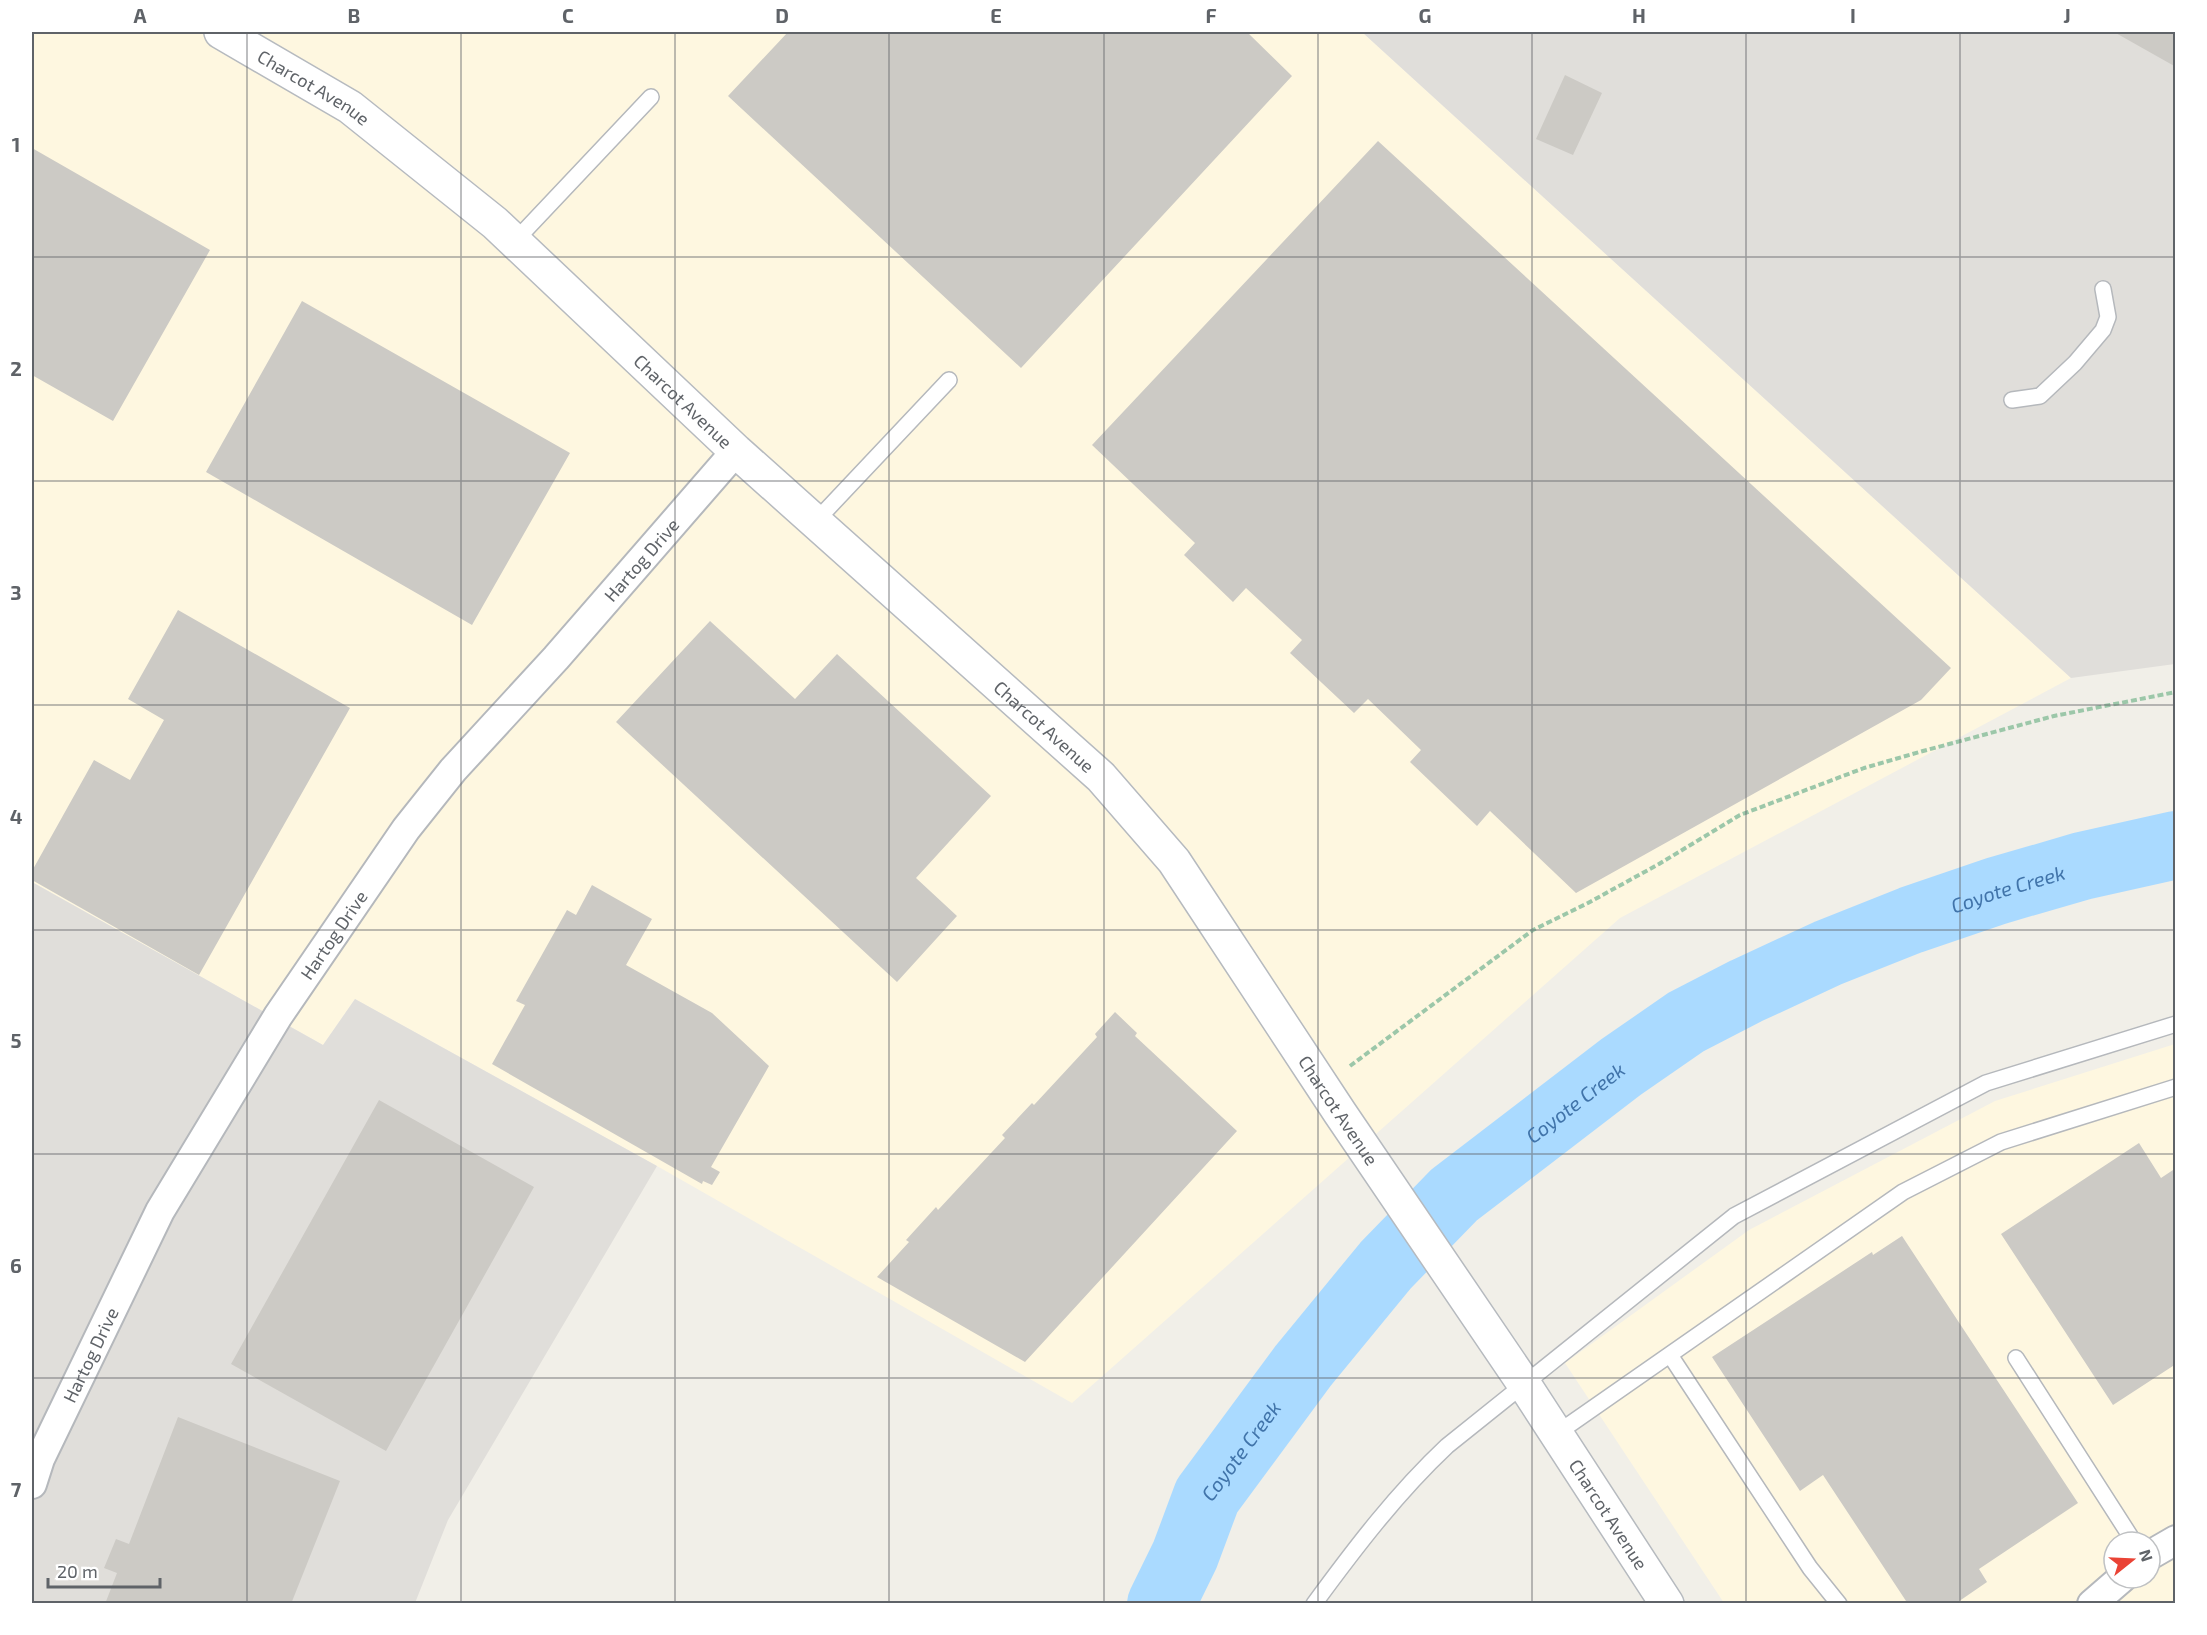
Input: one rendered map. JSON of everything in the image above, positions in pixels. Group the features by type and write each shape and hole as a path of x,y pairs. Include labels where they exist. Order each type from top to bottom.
{"street":[{"name":"Charcot Avenue","path":"221,32 350,107 515,241 736,452 1101,777 1174,861 1667,1604"},
{"name":"Hartog Drive","path":"32,1484 40,1459 160,1210 285,1005 406,829 453,770 556,658 736,452"},
{"path":"2162,1548 2175,1540"},
{"path":"2092,1604 2108,1590"}],"lane":[{"path":"515,241 651,97"},
{"path":"2012,400 2040,396 2075,363 2103,330 2108,317 2103,289"},
{"path":"815,522 949,380"},
{"path":"1314,1604 1348,1557 1423,1469 1515,1372 1554,1362 1734,1216 1986,1083 2175,1024"},
{"path":"1556,1434 1903,1192 2001,1142 2175,1087"},
{"path":"1670,1355 1810,1568 1839,1604"},
{"path":"2016,1358 2126,1530"}],"path":[{"path":"1331,1100 1533,930 1649,870 1740,815 1864,768 1923,751 2054,716 2175,692"}],"shaded area":[{"path":"32,32 1362,32 2071,678 1620,918 1072,1403 657,1166 355,999 323,1045 32,882"},
{"path":"1362,32 2175,32 2175,664 2071,678"},
{"path":"32,882 323,1045 355,999 657,1166 448,1520 415,1603 32,1603"},
{"path":"2175,1044 2175,1603 1724,1603 1565,1363 1749,1230 1995,1101"}],"building":[{"path":"788,32 1247,32 1292,76 1021,368 728,96"},
{"path":"2114,32 2176,32 2176,67"},
{"path":"1565,75 1602,93 1573,155 1536,139"},
{"path":"1378,141 1951,668 1921,700 1576,893 1490,811 1477,826 1410,762 1421,750 1368,699 1354,713 1290,653 1302,640 1246,588 1233,602 1184,555 1195,543 1092,445"},
{"path":"32,148 210,250 113,421 32,375"},
{"path":"302,301 570,453 472,625 206,472"},
{"path":"178,610 350,708 199,975 32,880 32,871 94,760 130,780 164,720 128,699"},
{"path":"710,621 795,699 837,654 991,796 916,878 957,916 897,982 616,722"},
{"path":"592,885 652,919 626,965 712,1013 769,1066 711,1167 720,1172 712,1185 703,1181 702,1184 492,1064 525,1005 516,1001 567,910 576,915"},
{"path":"1115,1012 1137,1033 1135,1036 1237,1131 1025,1362 877,1277 909,1242 906,1240 936,1207 938,1210 1005,1138 1002,1135 1032,1103 1034,1105 1097,1037 1095,1034"},
{"path":"379,1100 534,1187 386,1451 231,1364"},
{"path":"2139,1143 2161,1178 2176,1168 2176,1364 2113,1405 2001,1234"},
{"path":"1902,1236 2078,1503 1979,1569 1987,1582 1955,1604 1908,1604 1823,1475 1800,1491 1712,1357 1872,1252 1873,1255"},
{"path":"178,1417 340,1481 291,1604 105,1604 117,1573 104,1568 116,1539 129,1544"}],"waterway":[{"name":"Coyote Creek","path":"1161,1604 1185,1555 1207,1496 1303,1366 1386,1265 1454,1195 1621,1067 1686,1022 1828,953 1911,920 1996,891 2082,866 2176,845"}]}
